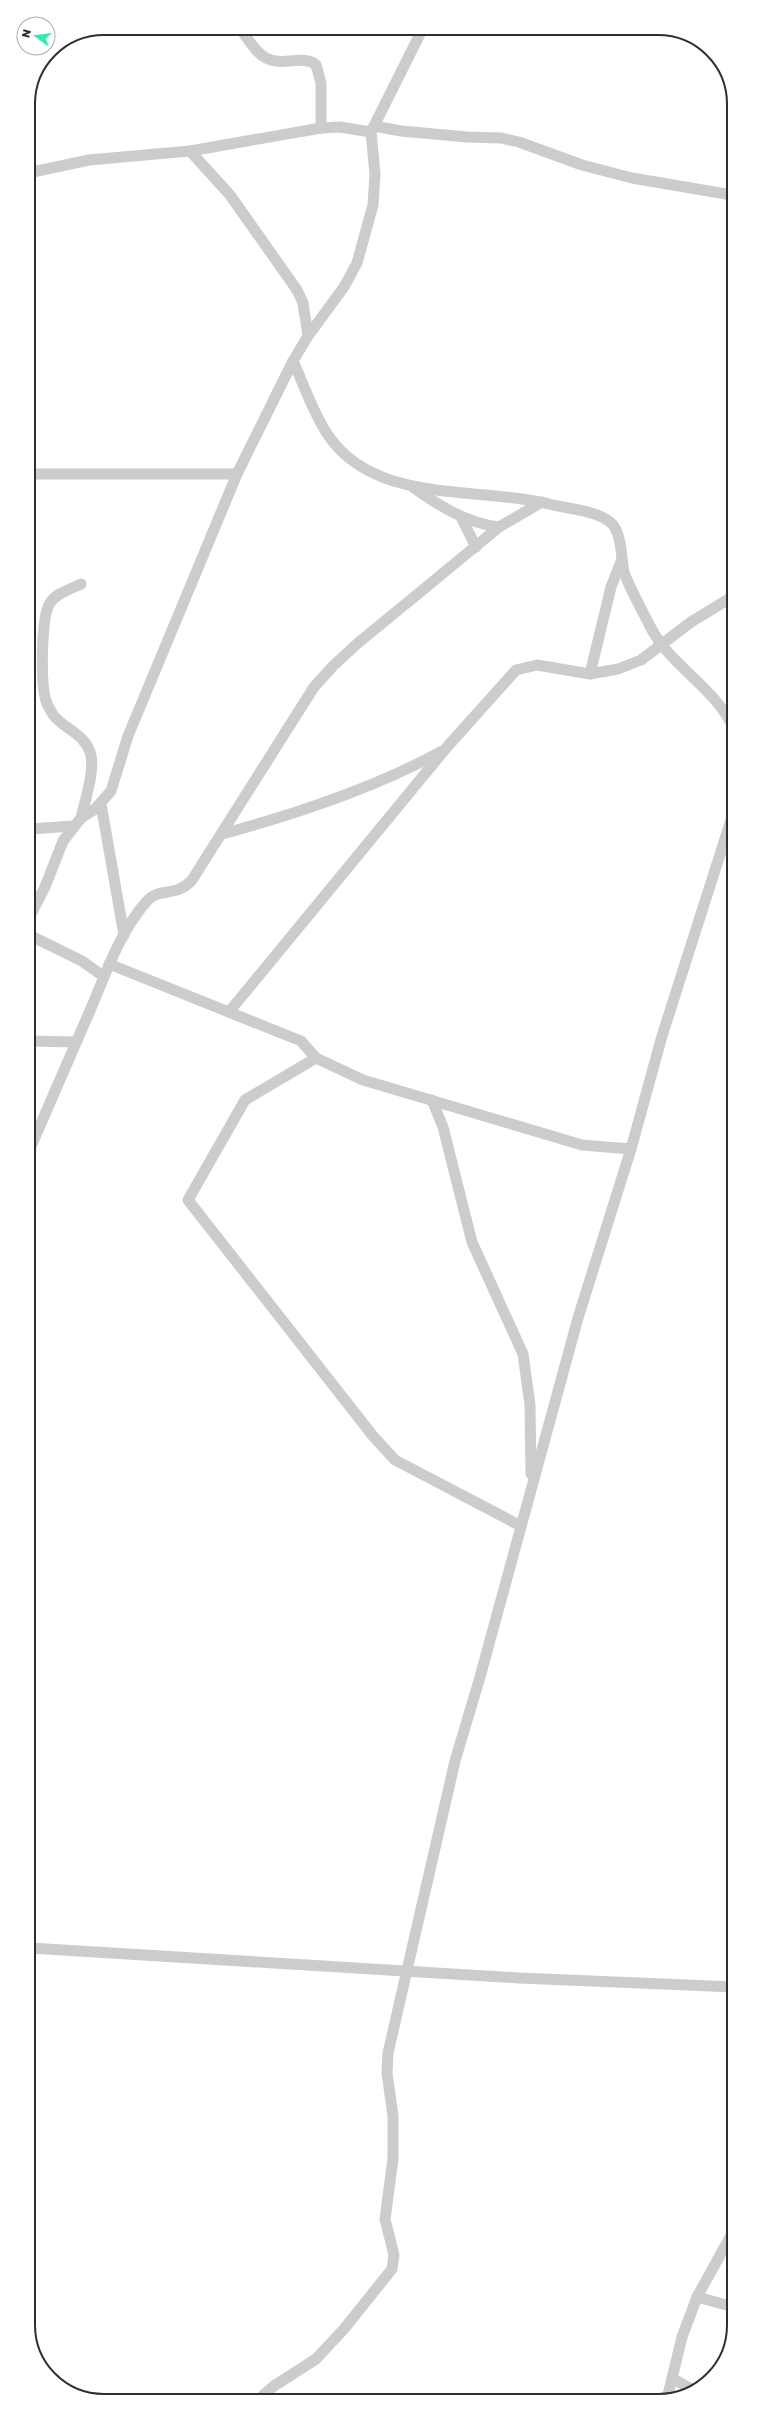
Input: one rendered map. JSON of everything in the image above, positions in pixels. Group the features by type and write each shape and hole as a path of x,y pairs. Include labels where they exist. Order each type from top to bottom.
{"street":[{"path":"244,35 256,50 267,59 288,63 306,59 316,65 321,83 321,128"},
{"path":"35,906 45,887 63,841 78,822 101,804 111,791 128,736 237,474 293,361 308,336 344,287 357,263 367,234 373,205 375,174 373,129 419,35"},
{"path":"35,172 89,160 190,151 321,128 340,127 453,136 502,138 519,142 582,165 632,178 727,194"},
{"path":"190,151 230,195 297,290 303,304 308,336"},
{"path":"293,361 321,424 336,446 370,471 396,482 411,486 502,495 542,502 608,521 616,530 625,574 650,628 662,645 722,708 727,716"},
{"path":"35,474 237,474"},
{"path":"411,486 461,517 484,525 500,528"},
{"path":"35,1138 103,976 124,935 149,899 157,893 169,894 187,886 222,834 314,687 333,666 476,547 500,528 542,502"},
{"path":"461,517 476,547"},
{"path":"590,674 611,587 622,558"},
{"path":"78,822 92,764 91,753 82,739 55,717 50,710 45,697 42,663 47,608 56,597 81,584"},
{"path":"229,1012 447,747 516,670 537,665 590,674 618,669 641,660 709,610 727,600"},
{"path":"222,834 276,820 402,772 447,747"},
{"path":"101,804 124,935"},
{"path":"35,828 78,822"},
{"path":"265,2394 274,2386 316,2359 344,2329 392,2269 394,2255 385,2219 393,2159 393,2116 387,2061 391,2033 408,1970 452,1771 480,1677 578,1318 632,1149 664,1029 727,833"},
{"path":"35,938 82,961 103,976"},
{"path":"109,964 301,1040 316,1058 363,1080 582,1145 632,1149"},
{"path":"35,1041 76,1042"},
{"path":"316,1058 245,1100 188,1200 373,1436 395,1460 521,1526"},
{"path":"432,1100 443,1127 472,1242 522,1354 530,1405 530,1490"},
{"path":"35,1948 554,1980 727,1987"},
{"path":"668,2393 682,2337 697,2297 727,2243"},
{"path":"697,2297 727,2305"},
{"path":"672,2378 688,2387"}]}
